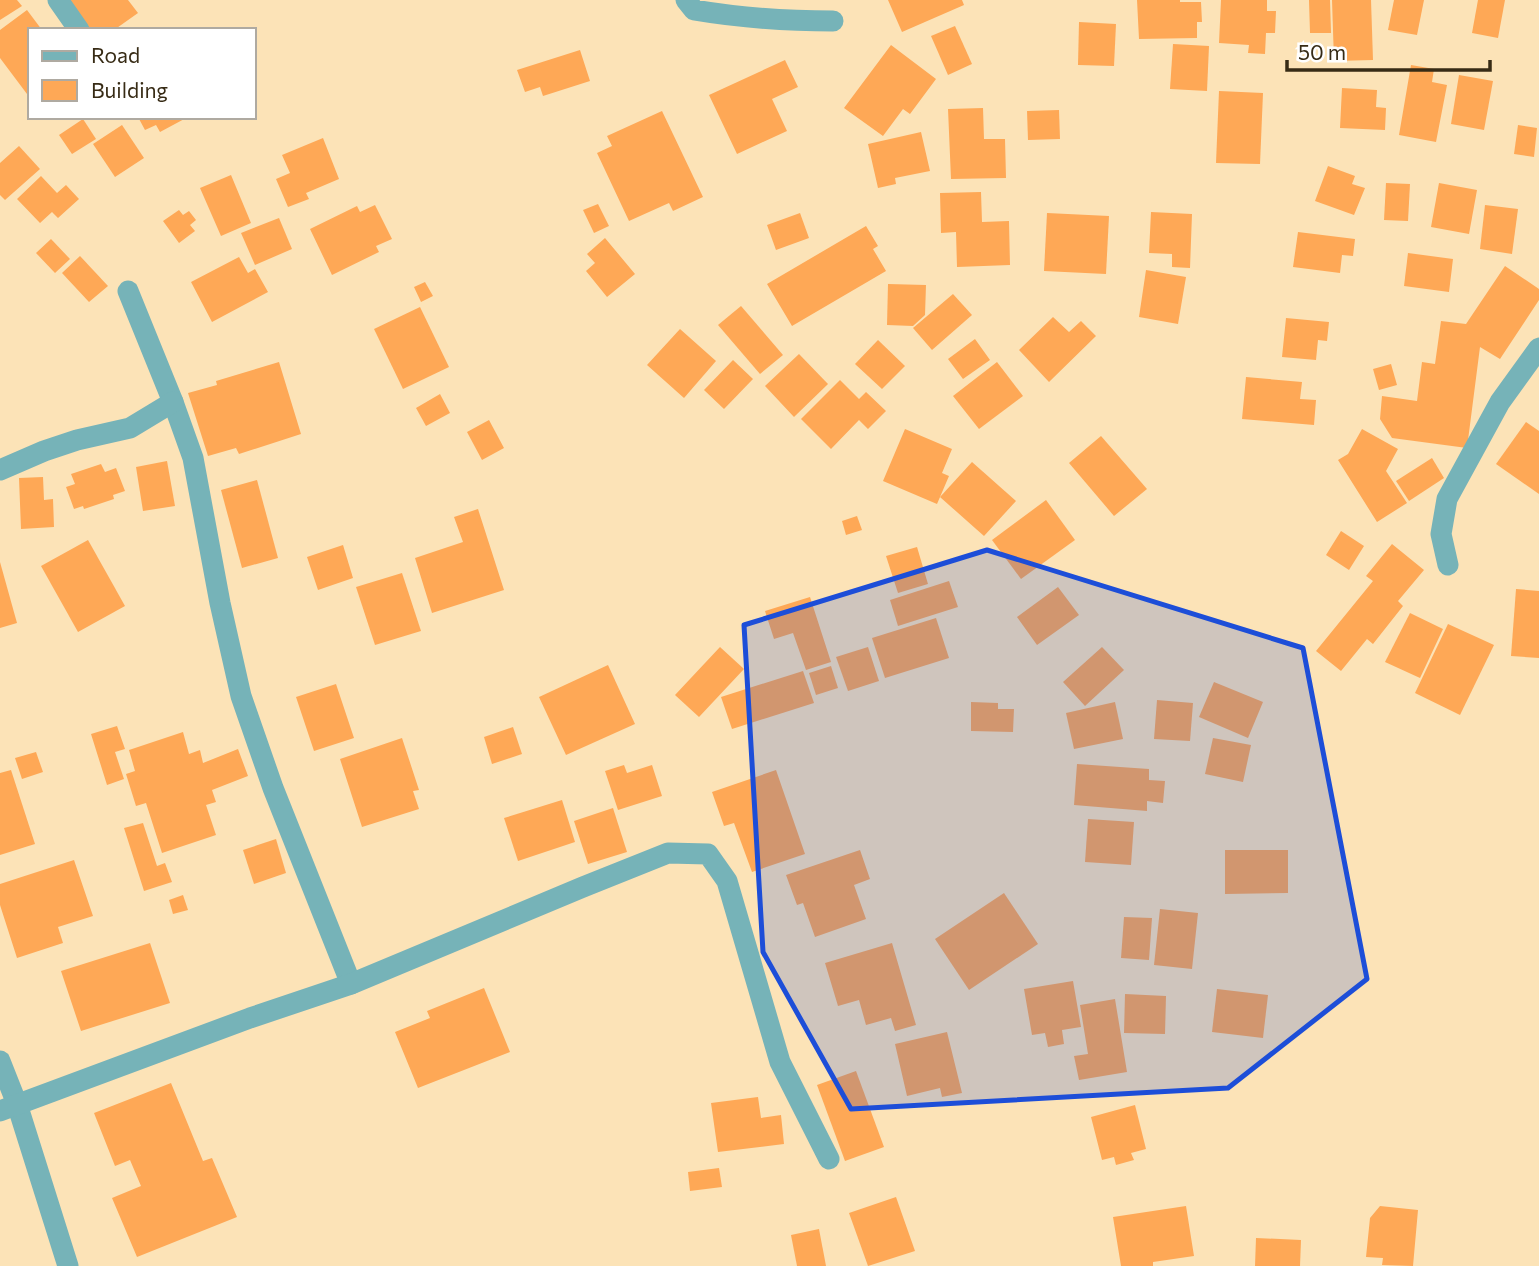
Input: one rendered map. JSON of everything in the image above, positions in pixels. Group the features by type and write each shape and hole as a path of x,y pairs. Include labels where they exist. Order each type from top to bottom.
{"street":[{"path":"58,0 78,28"},
{"path":"686,0 694,10 727,16 779,21 834,21"},
{"path":"128,291 173,402 192,458 241,696 351,984"},
{"path":"1448,565 1441,534 1447,499 1500,402 1539,348"},
{"path":"0,470 77,440 130,428 173,402"},
{"path":"9,1107 250,1018 351,984 668,853 708,854 727,881 780,1062 829,1159"},
{"path":"0,1061 9,1107 68,1266"}],"highlighted area":[{"path":"987,550 1303,648 1367,979 1228,1088 851,1109 763,952 744,625"}],"building":[{"path":"0,0 17,0 22,6 0,20"},
{"path":"65,0 128,0 138,13 117,28 85,28"},
{"path":"888,0 962,0 964,5 902,32"},
{"path":"1137,0 1201,2 1202,22 1197,22 1197,38 1139,39"},
{"path":"1221,0 1267,0 1267,11 1276,11 1275,33 1266,33 1265,54 1248,53 1249,45 1219,43"},
{"path":"1309,0 1330,0 1331,33 1310,33"},
{"path":"1332,0 1371,0 1373,60 1334,61"},
{"path":"1394,0 1424,0 1417,35 1388,30"},
{"path":"1478,0 1505,0 1498,38 1472,33"},
{"path":"27,10 40,28 28,28 28,95 0,58 0,30"},
{"path":"1079,22 1116,24 1114,66 1078,65"},
{"path":"955,26 972,64 948,75 931,36"},
{"path":"1173,44 1209,46 1207,91 1170,89"},
{"path":"891,45 936,79 910,114 903,109 883,136 844,108"},
{"path":"580,50 590,81 543,96 540,87 525,92 517,70"},
{"path":"785,60 798,87 772,99 787,131 737,154 709,95"},
{"path":"1411,65 1434,69 1432,82 1447,85 1436,142 1399,135"},
{"path":"1459,75 1493,81 1484,130 1451,124"},
{"path":"1342,88 1377,90 1376,107 1386,108 1385,130 1340,128"},
{"path":"1219,91 1263,93 1260,164 1216,163"},
{"path":"983,108 984,139 1005,139 1006,178 951,179 948,109"},
{"path":"1059,110 1060,139 1028,140 1027,111"},
{"path":"662,111 703,197 673,211 669,203 629,221 597,153 612,146 607,136"},
{"path":"83,119 96,139 72,154 59,135"},
{"path":"139,119 184,119 160,132 156,125 145,130"},
{"path":"122,125 144,158 115,177 93,144"},
{"path":"1518,125 1537,128 1534,157 1514,154"},
{"path":"921,132 930,171 895,178 896,184 878,188 868,144"},
{"path":"323,138 339,179 306,193 309,199 288,207 276,179 290,173 282,155"},
{"path":"19,146 40,169 5,200 0,195 0,163"},
{"path":"1328,166 1355,176 1352,184 1365,188 1354,215 1315,201"},
{"path":"231,175 251,223 221,236 200,188"},
{"path":"41,176 57,193 66,185 79,199 58,218 52,212 40,223 17,199"},
{"path":"1386,183 1410,184 1408,221 1384,220"},
{"path":"1439,183 1477,190 1469,234 1431,227"},
{"path":"981,192 982,222 1009,221 1010,265 957,267 956,232 941,233 940,193"},
{"path":"598,204 609,226 594,233 583,210"},
{"path":"375,205 392,239 376,246 379,252 332,275 310,229 357,206 360,212"},
{"path":"1485,205 1518,209 1512,254 1480,249"},
{"path":"179,210 183,215 189,211 196,220 190,225 195,231 179,243 163,221"},
{"path":"1151,212 1192,214 1190,268 1172,267 1172,254 1149,253"},
{"path":"800,213 809,238 776,250 767,225"},
{"path":"1047,213 1109,216 1106,274 1044,271"},
{"path":"279,218 292,249 255,265 241,233"},
{"path":"866,226 878,246 873,249 886,271 792,326 767,284"},
{"path":"1298,232 1355,239 1353,256 1342,255 1340,273 1293,267"},
{"path":"605,238 635,274 607,297 586,271 595,263 587,254"},
{"path":"51,239 70,259 55,273 36,253"},
{"path":"1408,253 1453,259 1449,292 1404,286"},
{"path":"80,256 108,286 89,302 62,273"},
{"path":"239,257 248,273 255,269 268,292 212,322 191,282"},
{"path":"1505,266 1539,289 1539,300 1500,359 1480,347 1467,448 1392,438 1380,419 1382,396 1417,401 1422,362 1435,364 1441,321 1466,324"},
{"path":"1146,270 1186,277 1178,324 1139,317"},
{"path":"425,282 433,296 421,302 414,287"},
{"path":"888,284 926,285 925,315 913,326 887,325"},
{"path":"953,294 972,315 932,350 913,328"},
{"path":"741,306 783,355 760,374 718,325"},
{"path":"420,307 449,367 403,389 374,329"},
{"path":"1053,317 1069,332 1081,321 1096,336 1049,382 1019,350"},
{"path":"1286,318 1329,322 1327,341 1318,340 1316,360 1282,357"},
{"path":"680,329 716,361 684,398 647,365"},
{"path":"975,339 990,360 963,379 948,359"},
{"path":"878,340 905,366 882,389 855,364"},
{"path":"799,354 828,384 794,417 765,386"},
{"path":"733,360 753,379 724,409 704,390"},
{"path":"279,362 301,434 239,454 236,448 208,456 188,393 217,385 216,381"},
{"path":"997,362 1023,396 979,429 953,396"},
{"path":"1391,364 1397,385 1379,390 1373,369"},
{"path":"1246,377 1302,382 1300,399 1316,400 1314,425 1242,419"},
{"path":"840,380 859,399 866,392 886,411 868,429 859,420 831,449 801,419"},
{"path":"440,394 450,413 426,426 416,408"},
{"path":"489,420 504,448 482,460 467,432"},
{"path":"1526,422 1539,431 1539,494 1496,464"},
{"path":"905,429 952,449 942,473 949,476 937,504 883,481"},
{"path":"1362,429 1398,449 1386,471 1407,503 1377,522 1338,460 1348,454"},
{"path":"1101,436 1147,489 1114,516 1069,463"},
{"path":"1432,458 1444,478 1409,501 1396,481"},
{"path":"167,461 175,506 143,511 136,467"},
{"path":"972,462 1016,501 984,536 940,497"},
{"path":"101,464 105,472 116,468 125,491 113,495 114,499 84,509 83,506 74,509 66,487 75,484 71,474"},
{"path":"43,477 44,500 53,499 54,527 21,529 19,478"},
{"path":"257,480 278,558 242,568 221,490"},
{"path":"1046,500 1075,540 1021,579 992,540"},
{"path":"478,509 504,590 432,613 415,558 463,542 454,517"},
{"path":"857,516 862,530 846,535 842,521"},
{"path":"1341,531 1364,546 1349,570 1326,555"},
{"path":"88,540 125,606 78,632 41,566"},
{"path":"1392,544 1424,570 1398,601 1403,606 1373,644 1367,639 1341,671 1316,651 1373,581 1366,576"},
{"path":"343,545 353,578 318,590 307,557"},
{"path":"917,547 928,584 898,593 886,556"},
{"path":"0,562 17,623 0,628"},
{"path":"402,573 421,631 375,645 356,587"},
{"path":"949,581 958,607 898,626 890,600"},
{"path":"1058,587 1079,615 1037,645 1017,617"},
{"path":"1516,589 1539,591 1539,658 1511,656"},
{"path":"810,597 831,662 806,670 793,633 774,639 765,611"},
{"path":"1410,613 1443,629 1420,678 1385,662"},
{"path":"936,618 949,658 885,678 872,638"},
{"path":"1448,624 1494,645 1460,715 1415,693"},
{"path":"720,647 744,669 699,717 675,695"},
{"path":"868,647 879,681 848,691 836,657"},
{"path":"1102,647 1124,670 1085,706 1063,682"},
{"path":"608,665 635,724 566,755 539,697"},
{"path":"831,666 838,688 816,695 809,673"},
{"path":"803,671 814,703 732,729 721,697"},
{"path":"1214,682 1263,702 1248,738 1199,717"},
{"path":"336,684 354,738 314,751 296,697"},
{"path":"1157,700 1193,703 1190,741 1154,739"},
{"path":"971,702 998,703 998,709 1014,709 1013,732 971,731"},
{"path":"1115,702 1123,739 1074,749 1066,713"},
{"path":"117,726 125,749 115,752 124,779 107,785 91,734"},
{"path":"513,727 522,754 492,764 484,737"},
{"path":"183,732 189,754 200,750 203,763 238,749 248,776 212,790 216,802 206,805 216,835 162,853 146,803 136,806 126,774 135,771 129,750"},
{"path":"402,738 419,790 413,791 419,809 362,827 340,759"},
{"path":"1213,738 1251,745 1243,782 1205,774"},
{"path":"36,752 43,772 22,779 15,758"},
{"path":"1077,764 1149,769 1149,780 1165,781 1163,803 1147,801 1147,811 1074,805"},
{"path":"624,765 627,773 652,765 662,796 618,810 605,771"},
{"path":"11,770 35,844 0,855 0,773"},
{"path":"776,770 805,854 752,872 734,823 724,826 712,792"},
{"path":"562,800 575,842 518,861 504,818"},
{"path":"613,808 627,852 588,864 574,821"},
{"path":"1088,819 1134,822 1131,865 1085,862"},
{"path":"143,823 157,866 165,863 172,882 144,891 124,828"},
{"path":"276,839 286,873 254,884 243,850"},
{"path":"860,850 870,879 854,885 866,919 815,937 803,903 797,905 786,875"},
{"path":"1225,850 1288,850 1288,893 1225,894"},
{"path":"74,860 93,916 58,927 63,943 17,958 0,905 0,884"},
{"path":"1004,893 1038,944 969,990 935,939"},
{"path":"183,895 188,910 173,914 169,900"},
{"path":"1160,909 1198,913 1192,969 1154,965"},
{"path":"1124,917 1152,918 1149,960 1121,958"},
{"path":"150,943 170,1003 81,1031 61,971"},
{"path":"892,943 916,1025 895,1031 891,1018 866,1025 859,1000 838,1006 825,963"},
{"path":"1073,981 1081,1027 1062,1030 1064,1044 1048,1047 1045,1033 1032,1035 1024,989"},
{"path":"484,988 510,1052 418,1088 395,1032 430,1018 427,1011"},
{"path":"1217,989 1268,995 1263,1038 1212,1032"},
{"path":"1125,994 1166,996 1165,1034 1124,1033"},
{"path":"1115,999 1127,1072 1079,1080 1074,1056 1088,1054 1080,1005"},
{"path":"947,1032 962,1093 942,1097 940,1088 907,1096 895,1044"},
{"path":"856,1071 884,1147 845,1161 817,1085"},
{"path":"171,1083 203,1161 212,1158 237,1217 137,1257 112,1198 141,1186 130,1160 115,1166 94,1113"},
{"path":"758,1097 761,1118 781,1115 784,1144 718,1152 711,1103"},
{"path":"1135,1105 1146,1149 1131,1153 1134,1160 1116,1165 1114,1157 1102,1160 1091,1117"},
{"path":"719,1168 722,1187 690,1191 688,1172"},
{"path":"896,1197 915,1251 868,1266 849,1213"},
{"path":"1186,1206 1194,1256 1153,1262 1153,1266 1121,1266 1113,1217"},
{"path":"1380,1206 1418,1210 1413,1266 1382,1265 1383,1258 1366,1257 1370,1218"},
{"path":"819,1229 826,1266 797,1266 791,1235"},
{"path":"1256,1238 1301,1240 1300,1266 1255,1266"}]}
